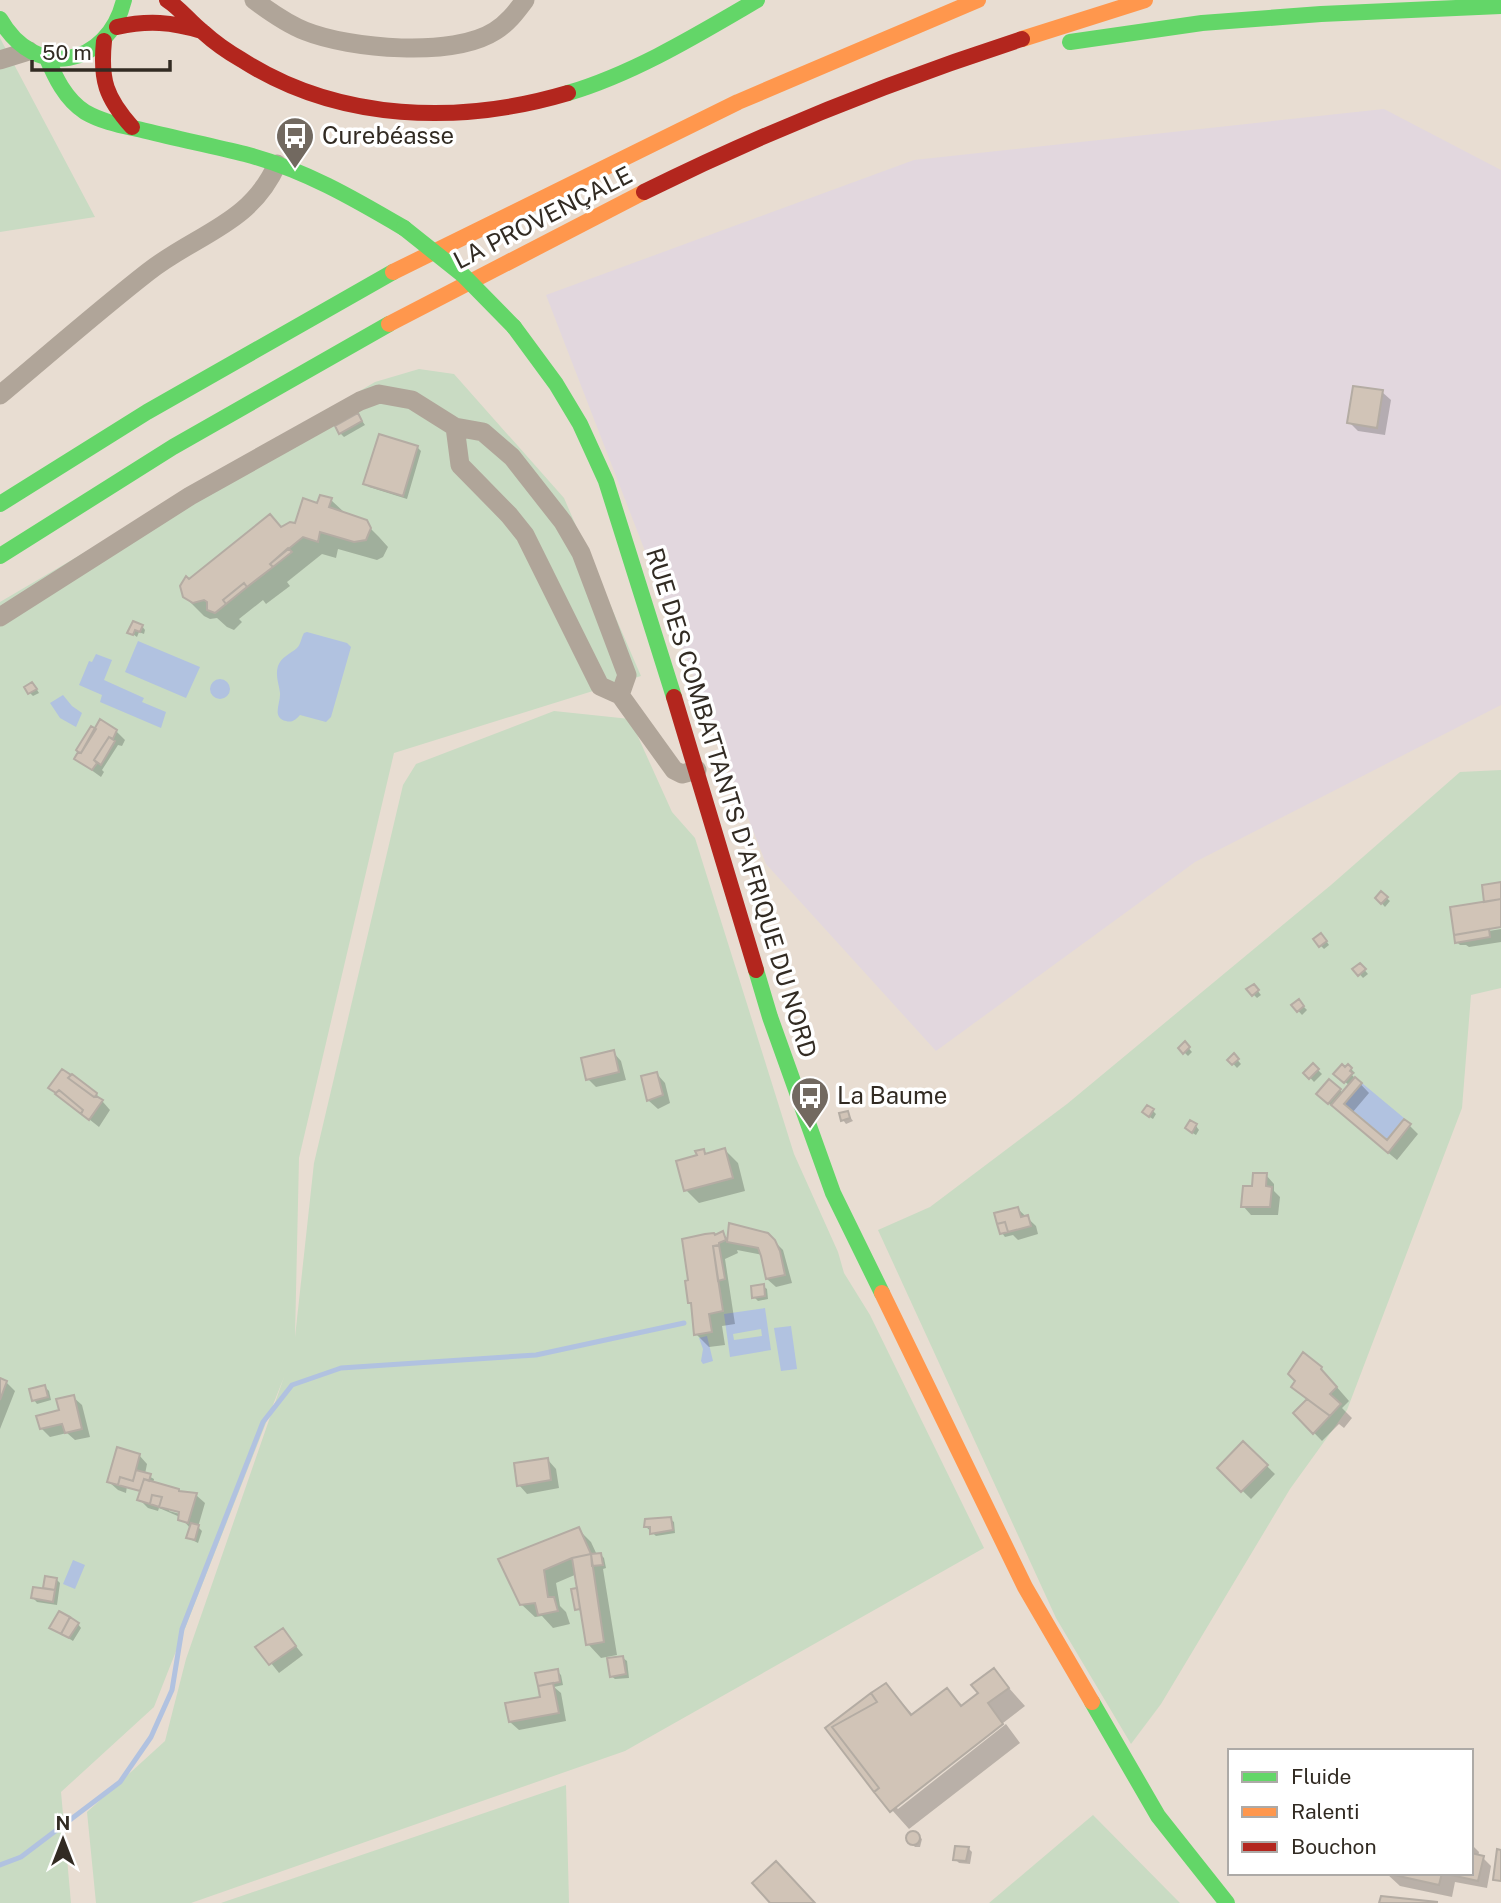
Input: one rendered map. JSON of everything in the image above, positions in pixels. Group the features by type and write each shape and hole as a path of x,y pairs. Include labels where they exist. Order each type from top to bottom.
{"main road":[{"path":"37,54 66,58 83,55 104,41 117,27 124,0"},
{"path":"167,0 177,5 202,31 279,82 313,95 373,109 456,113 523,106 586,89 662,55 757,0"},
{"name":"LA PROVENÇALE","path":"0,504 147,412 381,278 738,102 978,0"},
{"name":"LA PROVENÇALE","path":"0,556 172,448 335,352 547,240 657,186 827,108 961,58 1145,0"},
{"path":"961,58 1202,23 1321,14 1501,6"},
{"path":"117,27 149,20 202,31"},
{"name":"RUE DES COMBATTANTS D'AFRIQUE DU NORD","path":"1,25 10,35 37,54 77,106 100,120 243,153 277,164 349,197 404,228 463,275 514,327 556,384 580,424 606,481 697,770 770,1017 833,1193 1025,1587 1158,1816 1227,1903"},
{"path":"104,41 102,69 105,91 116,110 132,127"}],"street":[{"path":"254,0 291,24 327,39 374,47 406,48 465,44 479,39 507,22 525,0"},
{"path":"0,60 37,54"},
{"path":"0,395 151,270 239,214 258,197 277,164"},
{"path":"0,617 190,496 360,401 379,394 412,400 455,427 483,432 512,457 563,522 581,553 626,675 620,695"},
{"path":"455,427 460,465 525,535 600,686 620,695 674,770 682,775 697,770"}],"shaded area":[{"path":"1384,109 1501,170 1501,705 1195,862 936,1051 766,864 546,295 914,160"}],"green space":[{"path":"0,38 95,217 0,232"},
{"path":"419,369 454,374 564,498 641,676 394,753 299,1158 295,1337 314,1163 403,785 416,764 554,711 630,719 672,812 695,838 794,1154 838,1252 844,1273 870,1315 984,1548 625,1751 191,1903 96,1903 87,1812 165,1741 186,1659 284,1377 154,1707 61,1792 71,1903 0,1903 0,602 375,382"},
{"path":"1501,770 1501,988 1471,995 1462,1108 1347,1410 1290,1489 1161,1704 1131,1744 1056,1618 878,1230 930,1207 1067,1104 1331,885 1460,772"},
{"path":"566,1785 569,1903 221,1903"},
{"path":"1093,1815 1180,1903 989,1903"}],"water":[{"path":"307,632 347,643 351,647 331,717 326,722 300,715 288,721 281,719 278,713 279,663 297,648"},
{"path":"138,641 200,667 186,698 125,672"},
{"path":"96,654 112,660 104,680 144,698 142,702 166,712 161,728 100,702 102,695 79,685 89,661 92,662"},
{"path":"220,679 227,682 230,689 227,696 220,699 213,696 210,689 213,682"},
{"path":"63,695 82,713 76,727 60,718 50,703"},
{"path":"1362,1083 1404,1118 1387,1139 1345,1104"},
{"path":"765,1308 771,1350 730,1357 724,1314","holes":["761,1329 762,1336 734,1340 733,1334"]},
{"path":"791,1326 797,1369 781,1371 774,1328"},
{"path":"707,1336 713,1361 703,1364 703,1349 699,1338"},
{"path":"73,1560 85,1565 75,1589 63,1584"}],"building":[{"path":"1353,386 1383,390 1377,428 1347,423"},
{"path":"358,413 362,421 339,434 335,426"},
{"path":"379,434 418,446 403,496 363,484"},
{"path":"320,495 332,498 329,507 367,520 371,528 366,540 354,542 320,532 318,542 303,537 270,564 273,567 247,587 244,583 223,600 226,604 215,613 207,610 207,602 204,600 193,603 183,597 180,586 186,576 189,579 270,514 281,527 290,522 295,523 303,498 317,503"},
{"path":"288,548 292,552 273,567 270,564"},
{"path":"244,583 247,587 226,604 223,600"},
{"path":"133,621 143,625 140,632 135,630 133,635 127,633"},
{"path":"32,682 37,689 28,694 24,687"},
{"path":"100,719 117,730 113,739 109,737 94,760 97,763 92,770 74,759 78,752 81,753"},
{"path":"91,726 96,729 81,753 78,752 76,750"},
{"path":"109,737 115,741 101,765 94,760"},
{"path":"1501,882 1501,899 1484,902 1482,885"},
{"path":"1381,891 1388,897 1381,904 1375,898"},
{"path":"1501,899 1501,927 1454,935 1450,907"},
{"path":"1489,929 1490,937 1455,943 1454,935"},
{"path":"1321,933 1327,941 1319,947 1313,939"},
{"path":"1360,963 1366,969 1358,976 1352,969"},
{"path":"1254,984 1259,990 1252,996 1246,989"},
{"path":"1299,999 1304,1006 1297,1012 1291,1005"},
{"path":"1185,1041 1190,1047 1183,1054 1178,1048"},
{"path":"614,1050 619,1072 586,1080 581,1058"},
{"path":"1234,1053 1239,1059 1232,1065 1227,1060"},
{"path":"1313,1063 1319,1069 1309,1079 1303,1073"},
{"path":"1342,1064 1345,1067 1348,1064 1353,1073 1344,1083 1333,1074"},
{"path":"62,1069 71,1075 68,1078 94,1097 103,1100 89,1120 81,1114 83,1110 59,1090 56,1093 48,1088"},
{"path":"657,1072 663,1095 647,1101 641,1076"},
{"path":"72,1074 97,1093 96,1096 68,1078"},
{"path":"1355,1077 1362,1083 1344,1104 1387,1140 1404,1119 1411,1124 1388,1153 1331,1105"},
{"path":"1329,1079 1341,1089 1328,1104 1316,1094"},
{"path":"59,1090 83,1110 81,1114 55,1094"},
{"path":"1147,1105 1154,1109 1149,1117 1142,1112"},
{"path":"848,1111 850,1118 841,1121 839,1113"},
{"path":"1190,1120 1197,1124 1192,1133 1185,1128"},
{"path":"725,1148 733,1178 684,1191 676,1161 697,1155 695,1151 704,1149 705,1154"},
{"path":"1253,1173 1267,1173 1266,1186 1272,1187 1270,1207 1241,1207 1243,1186 1252,1186"},
{"path":"1018,1207 1021,1217 1028,1215 1031,1226 1008,1232 1005,1222 997,1224 994,1213"},
{"path":"1005,1222 1008,1232 1000,1234 997,1224"},
{"path":"729,1223 768,1233 780,1251 785,1275 766,1279 758,1248 727,1242"},
{"path":"723,1231 726,1240 713,1246 723,1311 709,1314 712,1332 694,1335 691,1303 688,1303 685,1281 688,1280 682,1239 705,1234 715,1235"},
{"path":"719,1245 725,1279 718,1281 713,1246"},
{"path":"764,1284 765,1296 752,1298 751,1286"},
{"path":"1303,1352 1322,1367 1337,1387 1330,1394 1341,1404 1330,1416 1291,1387 1295,1381 1288,1374"},
{"path":"0,1378 7,1381 0,1400"},
{"path":"45,1385 48,1397 32,1401 29,1389"},
{"path":"74,1395 82,1429 65,1433 62,1424 40,1429 36,1416 59,1410 56,1399"},
{"path":"1307,1399 1330,1416 1313,1434 1293,1413"},
{"path":"1243,1441 1268,1465 1241,1492 1217,1468"},
{"path":"117,1447 140,1454 133,1481 120,1477 118,1485 107,1482"},
{"path":"548,1458 551,1480 517,1486 514,1463"},
{"path":"136,1470 151,1474 149,1481 144,1479 140,1491 118,1485 120,1477 133,1481"},
{"path":"144,1479 179,1491 197,1493 188,1523 178,1520 179,1512 159,1507 162,1497 152,1495 150,1504 137,1500"},
{"path":"152,1495 162,1497 159,1507 150,1504"},
{"path":"671,1517 673,1530 650,1534 650,1527 644,1527 645,1519"},
{"path":"191,1523 199,1525 195,1540 186,1538"},
{"path":"579,1527 591,1554 572,1558 544,1570 548,1597 554,1597 558,1611 538,1615 535,1603 520,1605 498,1559"},
{"path":"601,1553 603,1565 592,1566 591,1554"},
{"path":"591,1554 604,1642 586,1645 572,1558"},
{"path":"45,1576 57,1578 55,1590 43,1588"},
{"path":"33,1587 55,1590 53,1602 31,1598"},
{"path":"577,1588 580,1609 575,1610 571,1589"},
{"path":"59,1611 70,1617 61,1634 49,1628"},
{"path":"70,1617 79,1623 69,1638 61,1634"},
{"path":"283,1628 296,1646 269,1665 255,1647"},
{"path":"623,1656 626,1674 610,1677 607,1658"},
{"path":"994,1668 1009,1688 988,1703 1003,1724 890,1812 874,1792 879,1788 832,1727 877,1702 871,1693 886,1683 911,1715 947,1688 961,1706 978,1693 971,1685"},
{"path":"558,1669 560,1682 538,1686 535,1673"},
{"path":"553,1683 559,1713 509,1722 505,1703 540,1697 538,1686"},
{"path":"871,1693 877,1702 832,1727 879,1788 874,1792 825,1728"},
{"path":"910,1831 916,1831 920,1838 916,1845 910,1845 906,1841 906,1835"},
{"path":"955,1846 969,1847 966,1861 953,1860"},
{"path":"1497,1849 1501,1850 1501,1881 1493,1880"},
{"path":"1473,1853 1484,1856 1478,1881 1451,1875 1473,1875"},
{"path":"776,1861 815,1903 770,1903 752,1883"},
{"path":"1394,1875 1442,1875 1439,1885"},
{"path":"1381,1896 1437,1902 1437,1903 1379,1903"}],"waterway":[{"path":"0,1865 21,1857 120,1782 151,1737 172,1690 182,1629 263,1422 292,1385 341,1368 536,1355 684,1323"}],"traffic: fast":[{"path":"0,19 15,39 32,52 50,58 69,58 87,52 103,40 116,23 124,0"},
{"path":"568,93 641,64 757,0"},
{"path":"1070,42 1202,23 1321,14 1501,6"},
{"path":"46,56 66,94 78,107 92,116 122,126 266,160 347,195 404,228"},
{"path":"404,228 463,275 514,327"},
{"path":"0,504 147,412 393,272"},
{"path":"0,556 173,447 389,324"},
{"path":"514,327 556,384 580,424 606,481 674,697"},
{"path":"756,970 770,1017 833,1193 882,1293"},
{"path":"1092,1702 1158,1816 1227,1903"}],"traffic: slow":[{"path":"393,272 738,102 978,0"},
{"path":"1022,39 1145,0"},
{"path":"389,324 644,192"},
{"path":"882,1293 1025,1587 1092,1702"}],"traffic: jam":[{"path":"167,0 227,51 279,81 319,96 359,106 401,112 443,113 485,110 568,93"},
{"path":"117,27 160,23 202,31"},
{"path":"644,192 830,108 1022,39"},
{"path":"104,41 103,67 107,88 116,107 132,127"},
{"path":"674,697 756,970"}],"place":[{"name":"Curebéasse","path":"295,170"},
{"name":"La Baume","path":"810,1130"}]}
